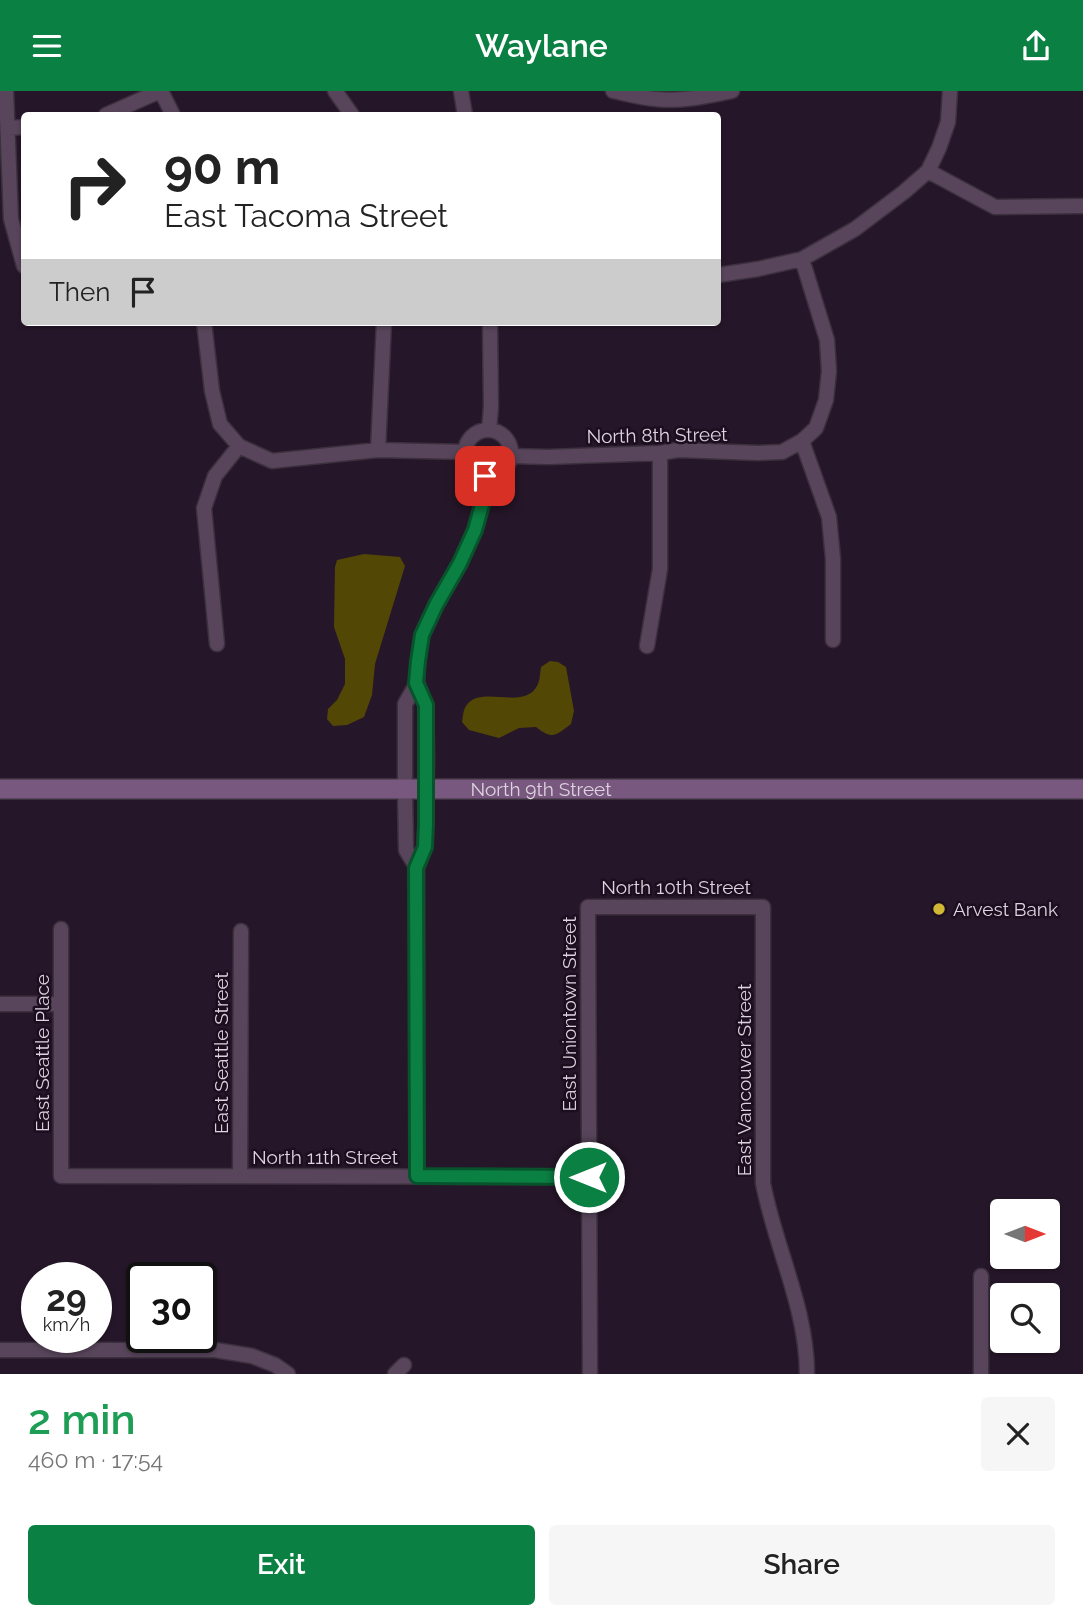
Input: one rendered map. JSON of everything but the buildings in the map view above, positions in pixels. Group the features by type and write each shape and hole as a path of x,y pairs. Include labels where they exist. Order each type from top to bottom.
{"main road":[{"name":"North 9th Street","path":"0,789 1083,789"}],"street":[{"path":"6,91 11,219 21,255"},
{"path":"113,112 160,91 171,112"},
{"path":"335,91 350,112"},
{"path":"461,91 464,112"},
{"path":"613,91 656,100 705,97 732,91"},
{"path":"721,275 802,258 855,229 904,192 928,171 939,148 948,122 950,91"},
{"path":"8,128 21,127"},
{"path":"928,171 995,207 1083,206"},
{"path":"802,258 827,340 829,371 826,400 816,428 802,441 829,517 833,559 833,640"},
{"path":"204,326 212,391 220,424 239,446 272,461 378,450 465,452"},
{"path":"378,450 384,326"},
{"path":"489,430 491,326"},
{"path":"489,430 505,438 510,456 508,464 501,472 485,476 470,468 465,452 472,436 489,430"},
{"name":"North 8th Street","path":"510,456 660,453 678,450 758,453 782,451 802,441"},
{"path":"217,644 204,508 215,476 239,446"},
{"path":"647,646 660,569 660,453"},
{"path":"416,868 406,849 405,704 416,683 422,635 475,530 483,501 485,476"},
{"path":"416,683 426,705 425,847 416,868 417,1176"},
{"name":"North 10th Street","path":"588,907 763,907"},
{"name":"East Uniontown Street","path":"588,907 590,1374"},
{"name":"East Vancouver Street","path":"763,907 763,1183 806,1343 807,1374"},
{"name":"East Seattle Place","path":"61,929 61,1176"},
{"name":"East Seattle Street","path":"240,1176 241,931"},
{"path":"0,1004 61,1004"},
{"name":"North 11th Street","path":"61,1176 589,1177"},
{"path":"981,1276 981,1374"},
{"path":"0,1350 215,1350 252,1356 275,1365 288,1374"}],"shaded area":[{"path":"364,554 400,557 405,566 375,664 372,695 364,717 347,725 333,726 327,719 328,709 337,700 345,684 345,659 334,627 335,567 337,560"},
{"path":"550,661 566,667 574,711 571,724 561,731 550,735 536,727 519,728 499,738 469,730 462,722 465,708 473,700 482,697 513,698 532,692 539,682 541,667"}],"place":[{"name":"Arvest Bank","path":"939,909"}],"route":[{"path":"485,476 483,501 475,530 422,635 418,661 416,683 426,705 427,757 425,847 416,868 417,1176 589,1177"}]}
